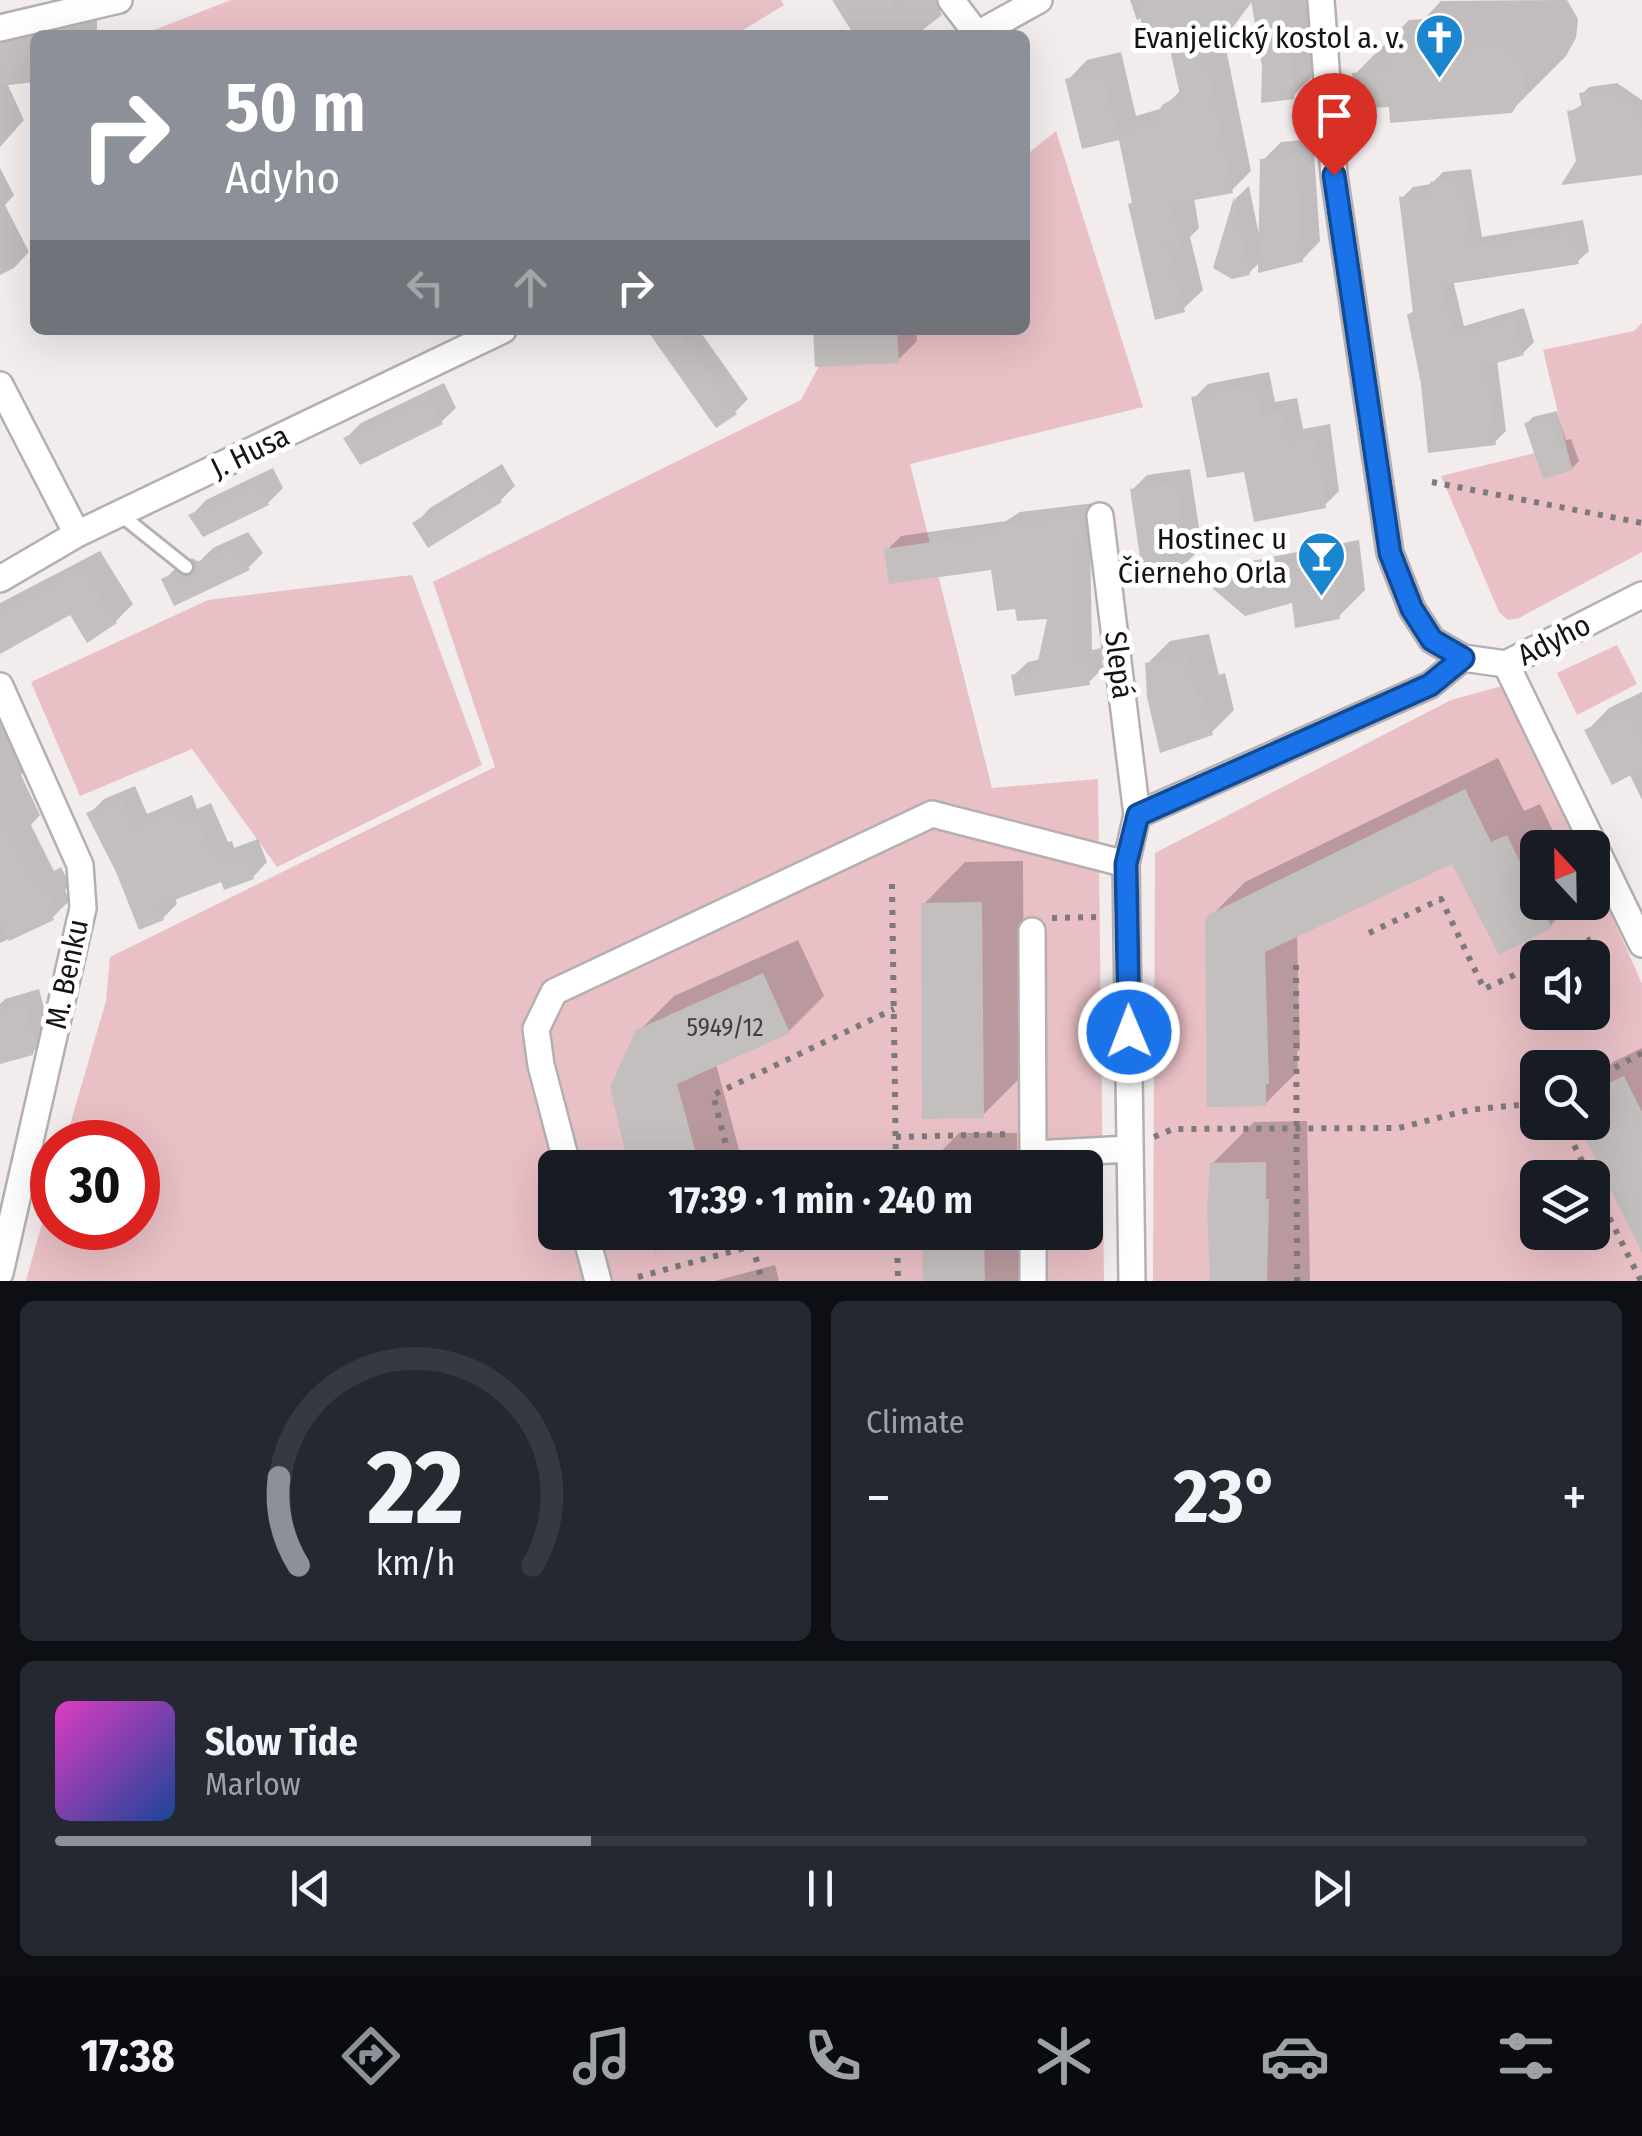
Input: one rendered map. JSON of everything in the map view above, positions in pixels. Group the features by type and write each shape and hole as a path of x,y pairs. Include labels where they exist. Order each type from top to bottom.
{"street":[{"path":"0,28 119,0"},
{"path":"951,0 973,30"},
{"path":"983,30 1039,0"},
{"path":"1132,1281 1126,864 1138,815 1430,685 1463,658 1432,640 1412,609 1390,553 1334,175 1321,0"},
{"name":"J. Husa","path":"0,579 77,534 493,335"},
{"path":"0,386 77,534"},
{"name":"Slepá","path":"1100,516 1138,815"},
{"name":"Adyho","path":"1463,658 1506,664 1642,595"},
{"path":"1506,664 1642,944"},
{"name":"M. Benku","path":"0,686 80,865 83,908 0,1274"},
{"path":"563,1150 540,1066 536,1029 554,992 932,814 1126,864"},
{"path":"1032,924 1033,1150"},
{"path":"1103,1152 1130,1148"},
{"path":"590,1250 598,1281"},
{"path":"1033,1250 1033,1281"}],"lane":[{"path":"121,516 186,567"}],"path":[{"path":"1432,482 1642,523"},
{"path":"892,884 896,1150"},
{"path":"1369,933 1441,899 1484,990 1520,973"},
{"path":"1032,924 1128,916"},
{"path":"1296,965 1297,1281"},
{"path":"727,1150 712,1094 894,1009"},
{"path":"1610,1071 1642,1054"},
{"path":"1173,1129 1399,1128 1469,1110 1520,1105"},
{"path":"896,1137 1012,1134"},
{"path":"1610,1218 1641,1281"},
{"path":"638,1277 737,1250"},
{"path":"753,1250 762,1281"},
{"path":"897,1250 898,1281"}],"shaded area":[{"path":"231,0 781,0 784,5 743,30 154,30"},
{"path":"1056,131 1143,407 910,464 992,788 1098,779 1102,1150 538,1150 538,1250 1103,1250 1103,1197 1104,1281 26,1281 35,1250 160,1250 160,1120 71,1120 106,1001 110,957 495,767 433,582 801,400 835,335 1030,335 1030,152"},
{"path":"1642,323 1642,552 1519,618 1508,620 1499,612 1441,476 1535,453 1572,470 1543,350 1634,331"},
{"path":"412,575 482,765 277,867 192,749 80,796 31,682 208,600"},
{"path":"1617,645 1637,684 1577,715 1557,673"},
{"path":"1509,684 1573,830 1520,830 1520,920 1610,920 1610,912 1642,984 1642,1281 1153,1281 1155,853 1451,700"}],"building":[{"path":"832,0 889,0 896,12 911,0 935,0 942,15 922,30 851,30"},
{"path":"1137,0 1251,0 1206,60 1233,193 1172,204 1181,249 1167,241 1185,312 1155,320 1128,204 1132,203 1119,140 1082,149 1065,79 1102,70 1117,132 1154,124 1162,105 1180,95 1167,36 1145,42"},
{"path":"1251,0 1285,0 1291,23 1294,99 1261,103 1262,66"},
{"path":"30,38 30,83 0,86 0,44"},
{"name":"Evanjelický kostol a. v.","path":"1502,45 1516,57 1525,74 1523,94 1512,113 1390,123 1389,107 1355,109 1352,73 1386,70 1384,55"},
{"path":"1610,89 1638,108 1642,124 1642,175 1561,185 1576,161 1567,111 1582,108 1579,93"},
{"path":"1296,156 1303,262 1258,273 1260,159"},
{"path":"1461,178 1472,246 1573,229 1579,264 1442,285 1453,335 1513,317 1524,355 1486,366 1496,445 1428,453 1421,384 1407,314 1413,313 1399,197 1431,192 1430,182"},
{"path":"1234,197 1250,275 1232,279 1213,268"},
{"path":"651,335 681,335 737,414 716,428"},
{"path":"813,335 897,335 899,363 815,367"},
{"path":"1255,384 1261,415 1283,411 1289,441 1316,436 1326,508 1254,522 1244,472 1207,478 1191,397"},
{"path":"428,396 443,424 360,465 343,438"},
{"path":"1551,416 1573,470 1543,479 1524,423"},
{"path":"487,477 502,502 428,548 412,523"},
{"path":"257,481 269,505 203,537 188,515"},
{"path":"1176,482 1188,565 1142,571 1130,489"},
{"path":"1082,516 1083,541 1078,542 1079,662 1088,661 1090,685 1015,696 1011,675 1036,670 1047,619 1017,621 1015,609 997,611 991,570 889,584 884,549 996,533 995,528 1004,525"},
{"path":"233,545 250,570 174,606 161,579 176,572 190,576 196,569 195,563"},
{"path":"1334,564 1340,619 1295,628 1292,603 1245,616 1212,588"},
{"path":"82,567 117,623 87,643 70,615 0,654 0,610"},
{"path":"1187,656 1196,696 1203,694 1213,735 1160,753 1147,697 1145,663"},
{"path":"1627,709 1642,739 1642,769 1612,785 1584,730"},
{"path":"1465,789 1491,842 1507,835 1520,862 1520,920 1548,920 1552,928 1520,940 1520,944 1499,955 1452,864 1265,952 1269,1084 1266,1106 1207,1107 1205,921 1210,914"},
{"path":"121,798 132,826 177,808 183,822 197,816 213,855 217,854 220,861 244,852 254,879 224,890 221,882 159,906 164,920 139,930 86,813"},
{"path":"0,814 36,886 44,883 54,904 48,907 54,920 9,941 0,921"},
{"path":"982,902 984,1118 922,1119 921,903"},
{"path":"763,973 790,1033 677,1084 695,1150 625,1150 610,1087 636,1030"},
{"path":"24,1002 36,1043 33,1055 0,1064 0,1009"},
{"path":"1624,1076 1642,1112 1642,1253 1610,1189 1610,1160 1596,1160 1586,1140 1610,1140 1610,1083"},
{"path":"1266,1162 1267,1281 1210,1281 1210,1163"},
{"path":"922,1250 984,1250 985,1281 923,1281"}],"place":[{"name":"Evanjelický kostol a. v.","path":"1439,80"},
{"name":"Hostinec u Čierneho Orla","path":"1322,598"}],"route":[{"path":"1129,1032 1126,864 1138,815 1430,685 1463,658 1432,640 1412,609 1390,553 1334,175"}]}
